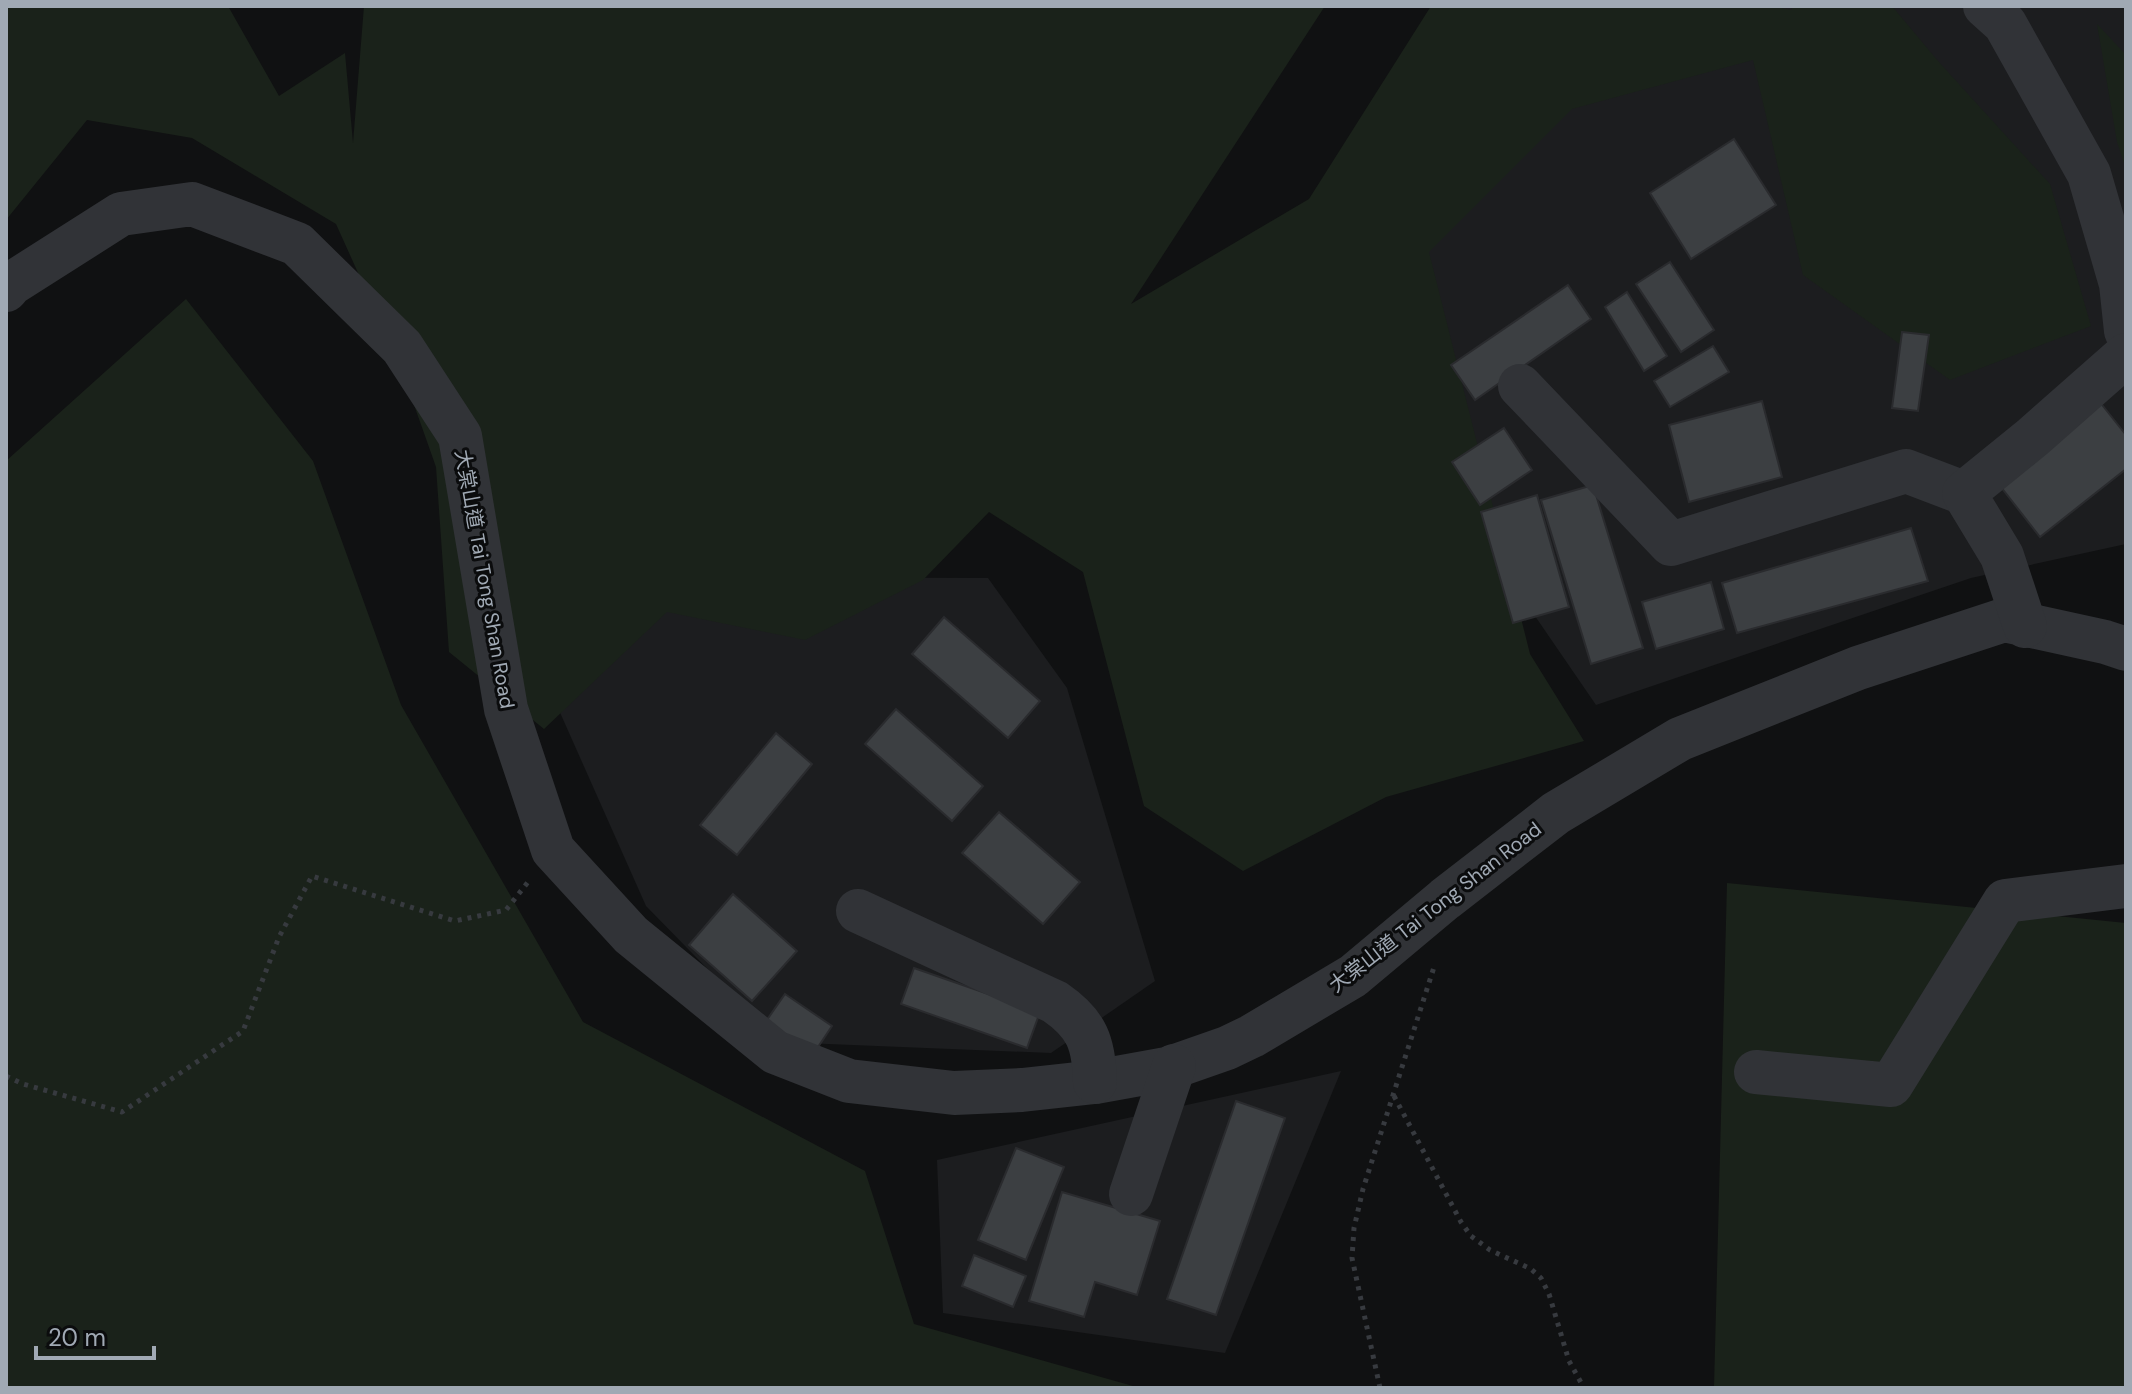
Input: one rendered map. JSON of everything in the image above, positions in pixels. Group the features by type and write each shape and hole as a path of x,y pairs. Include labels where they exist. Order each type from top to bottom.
{"street":[{"path":"2002,12 2089,174 2121,284 2126,331"},
{"name":"大棠山道 Tai Tong Shan Road","path":"6,290 121,214 192,204 297,244 402,347 460,436 506,709 553,850 631,935 775,1052 849,1081 954,1093 1022,1090 1095,1082 1174,1066 1252,1036 1353,976 1445,899 1556,813 1680,739 1858,668 2004,620 2126,649"},
{"path":"1964,493 2126,355"},
{"path":"1520,386 1671,544 1906,471 1964,493 2002,556 2025,626"},
{"path":"1756,1072 1891,1085 2005,901 2126,886"},
{"path":"858,911 1064,1008 1085,1032 1095,1058 1095,1082"},
{"path":"1131,1194 1174,1066"}],"path":[{"path":"6,1076 23,1084 122,1112 243,1031 279,937 312,876 455,921 506,910 553,850"},
{"path":"1380,1388 1352,1258 1354,1228 1363,1189 1435,962"},
{"path":"1393,1095 1471,1236 1490,1250 1531,1269 1541,1278 1549,1294 1569,1361 1584,1388"}],"shaded area":[{"path":"6,6 228,6 279,96 345,53 353,143 364,6 1325,6 1131,304 1309,199 1431,6 1772,6 1792,10 1791,6 1892,6 2050,184 2091,326 1950,380 1803,275 1753,60 1572,109 1429,252 1530,654 1584,741 1386,797 1243,871 1144,806 1083,572 989,512 923,580 805,640 667,612 544,729 449,652 436,467 401,368 336,224 192,138 87,120 6,220"},
{"path":"1525,6 2126,6 2126,544 1971,578 1596,705 1373,380"},
{"path":"2097,24 2126,55 2126,169 2117,142"},
{"path":"186,299 313,461 401,705 583,1022 865,1171 914,1324 1140,1388 6,1388 6,461"},
{"path":"646,577 988,578 1067,688 1155,981 1051,1053 779,1042 646,906 546,681"},
{"path":"1727,883 2126,923 2126,1388 1714,1388"},
{"path":"1341,1071 1225,1353 943,1313 937,1160"}],"building":[{"path":"1734,139 1776,205 1691,259 1650,193"},
{"path":"1670,262 1714,330 1681,352 1636,284"},
{"path":"1568,285 1591,319 1475,400 1451,365"},
{"path":"1627,292 1667,356 1644,371 1605,307"},
{"path":"1902,332 1929,335 1918,411 1892,408"},
{"path":"1713,346 1729,372 1670,407 1654,381"},
{"path":"1762,401 1782,477 1689,502 1669,425"},
{"path":"2099,401 2126,435 2126,469 2040,537 1997,482"},
{"path":"1504,428 1532,470 1480,505 1452,462"},
{"path":"1593,485 1643,648 1591,664 1541,500"},
{"path":"1537,495 1569,607 1513,623 1481,512"},
{"path":"1911,528 1928,581 1737,633 1722,583"},
{"path":"1711,582 1724,629 1656,649 1642,602"},
{"path":"944,617 1040,701 1008,738 912,654"},
{"path":"896,709 983,786 952,821 865,744"},
{"path":"776,733 812,764 737,855 700,825"},
{"path":"999,812 1080,882 1043,924 962,853"},
{"path":"733,894 797,951 752,1001 689,945"},
{"path":"914,968 1040,1012 1027,1048 901,1004"},
{"path":"785,994 832,1026 812,1056 764,1024"},
{"path":"1236,1101 1285,1118 1216,1315 1167,1299"},
{"path":"1016,1148 1064,1167 1026,1260 978,1240"},
{"path":"1062,1192 1160,1221 1137,1295 1095,1282 1084,1317 1029,1301"},
{"path":"974,1255 1026,1276 1013,1307 962,1286"}]}
